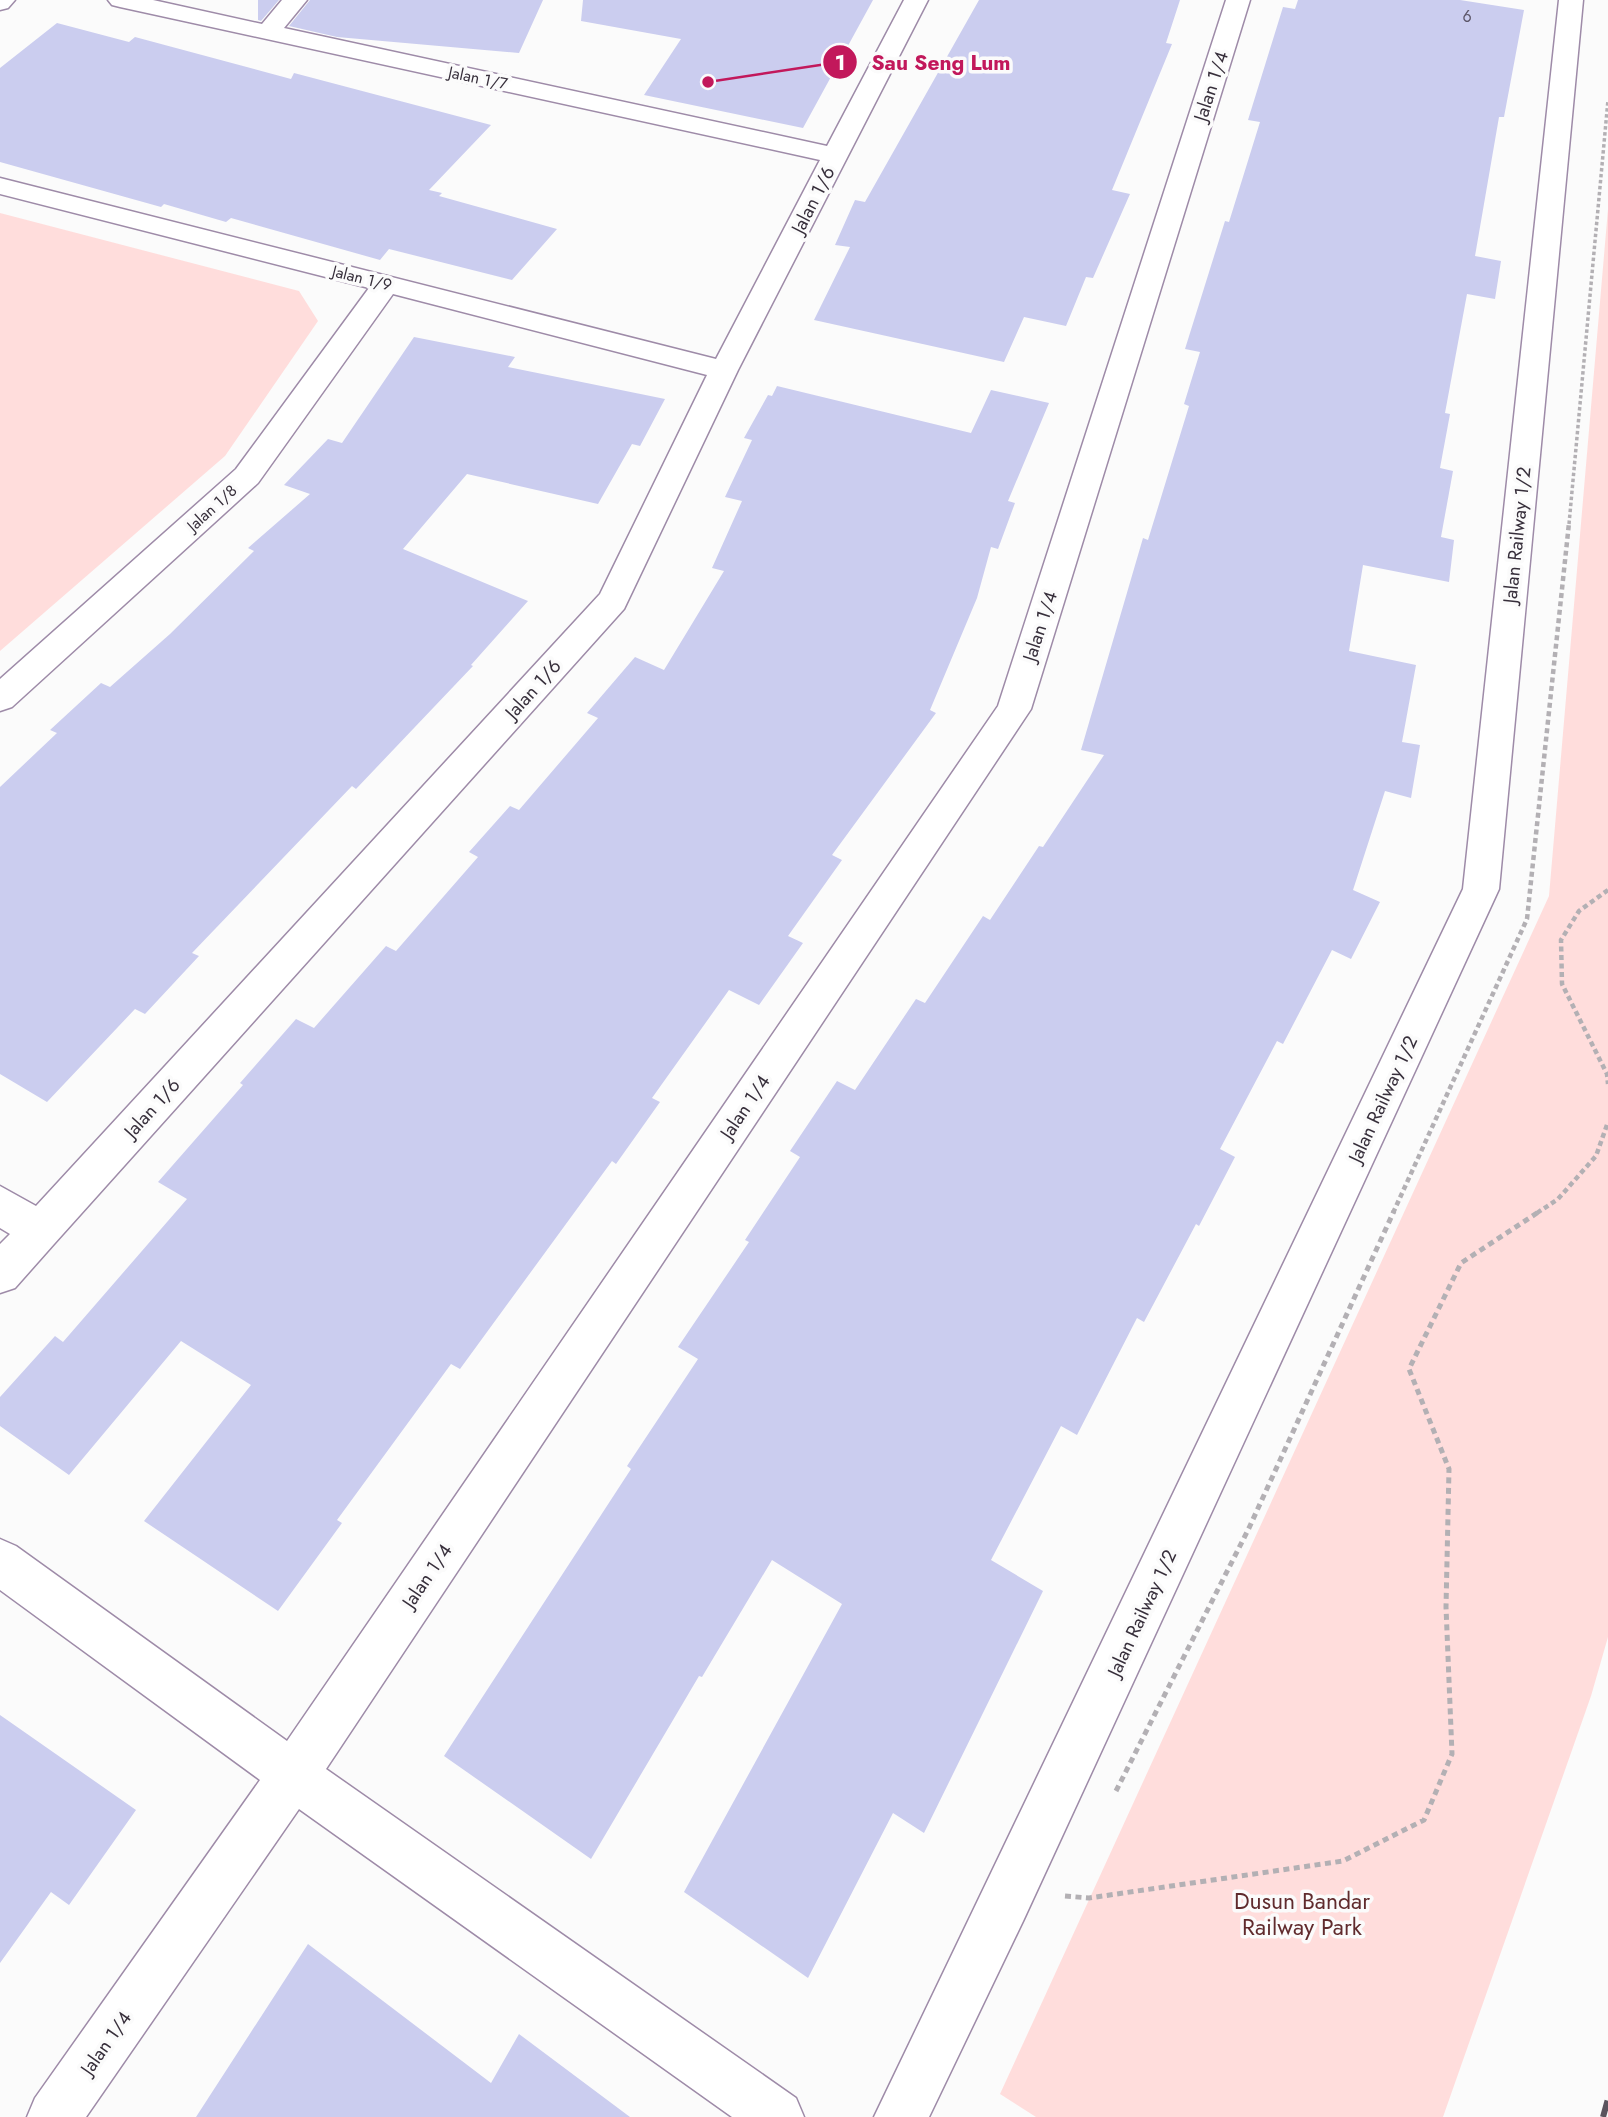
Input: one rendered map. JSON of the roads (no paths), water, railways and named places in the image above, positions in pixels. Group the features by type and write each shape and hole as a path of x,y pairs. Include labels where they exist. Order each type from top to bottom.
{"street":[{"name":"Jalan 1/7","path":"120,0 836,156"},
{"path":"268,32 295,0"},
{"name":"Jalan 1/6","path":"0,1274 613,601 723,370 916,0"},
{"name":"Jalan 1/4","path":"54,2117 293,1775 1014,709 1238,0"},
{"name":"Jalan Railway 1/2","path":"901,2117 1006,1901 1481,889 1571,0"},
{"name":"Jalan 1/9","path":"0,186 723,370"},
{"name":"Jalan 1/8","path":"0,698 247,476 386,284"},
{"path":"0,1205 40,1231"},
{"path":"0,1562 293,1775 777,2117"}],"railway":[{"path":"1603,2117 1608,2099"}],"place":[{"name":"Sau Seng Lum","path":"708,82"}],"park label":[{"name":"Dusun Bandar Railway Park","path":"1302,1914"}]}
